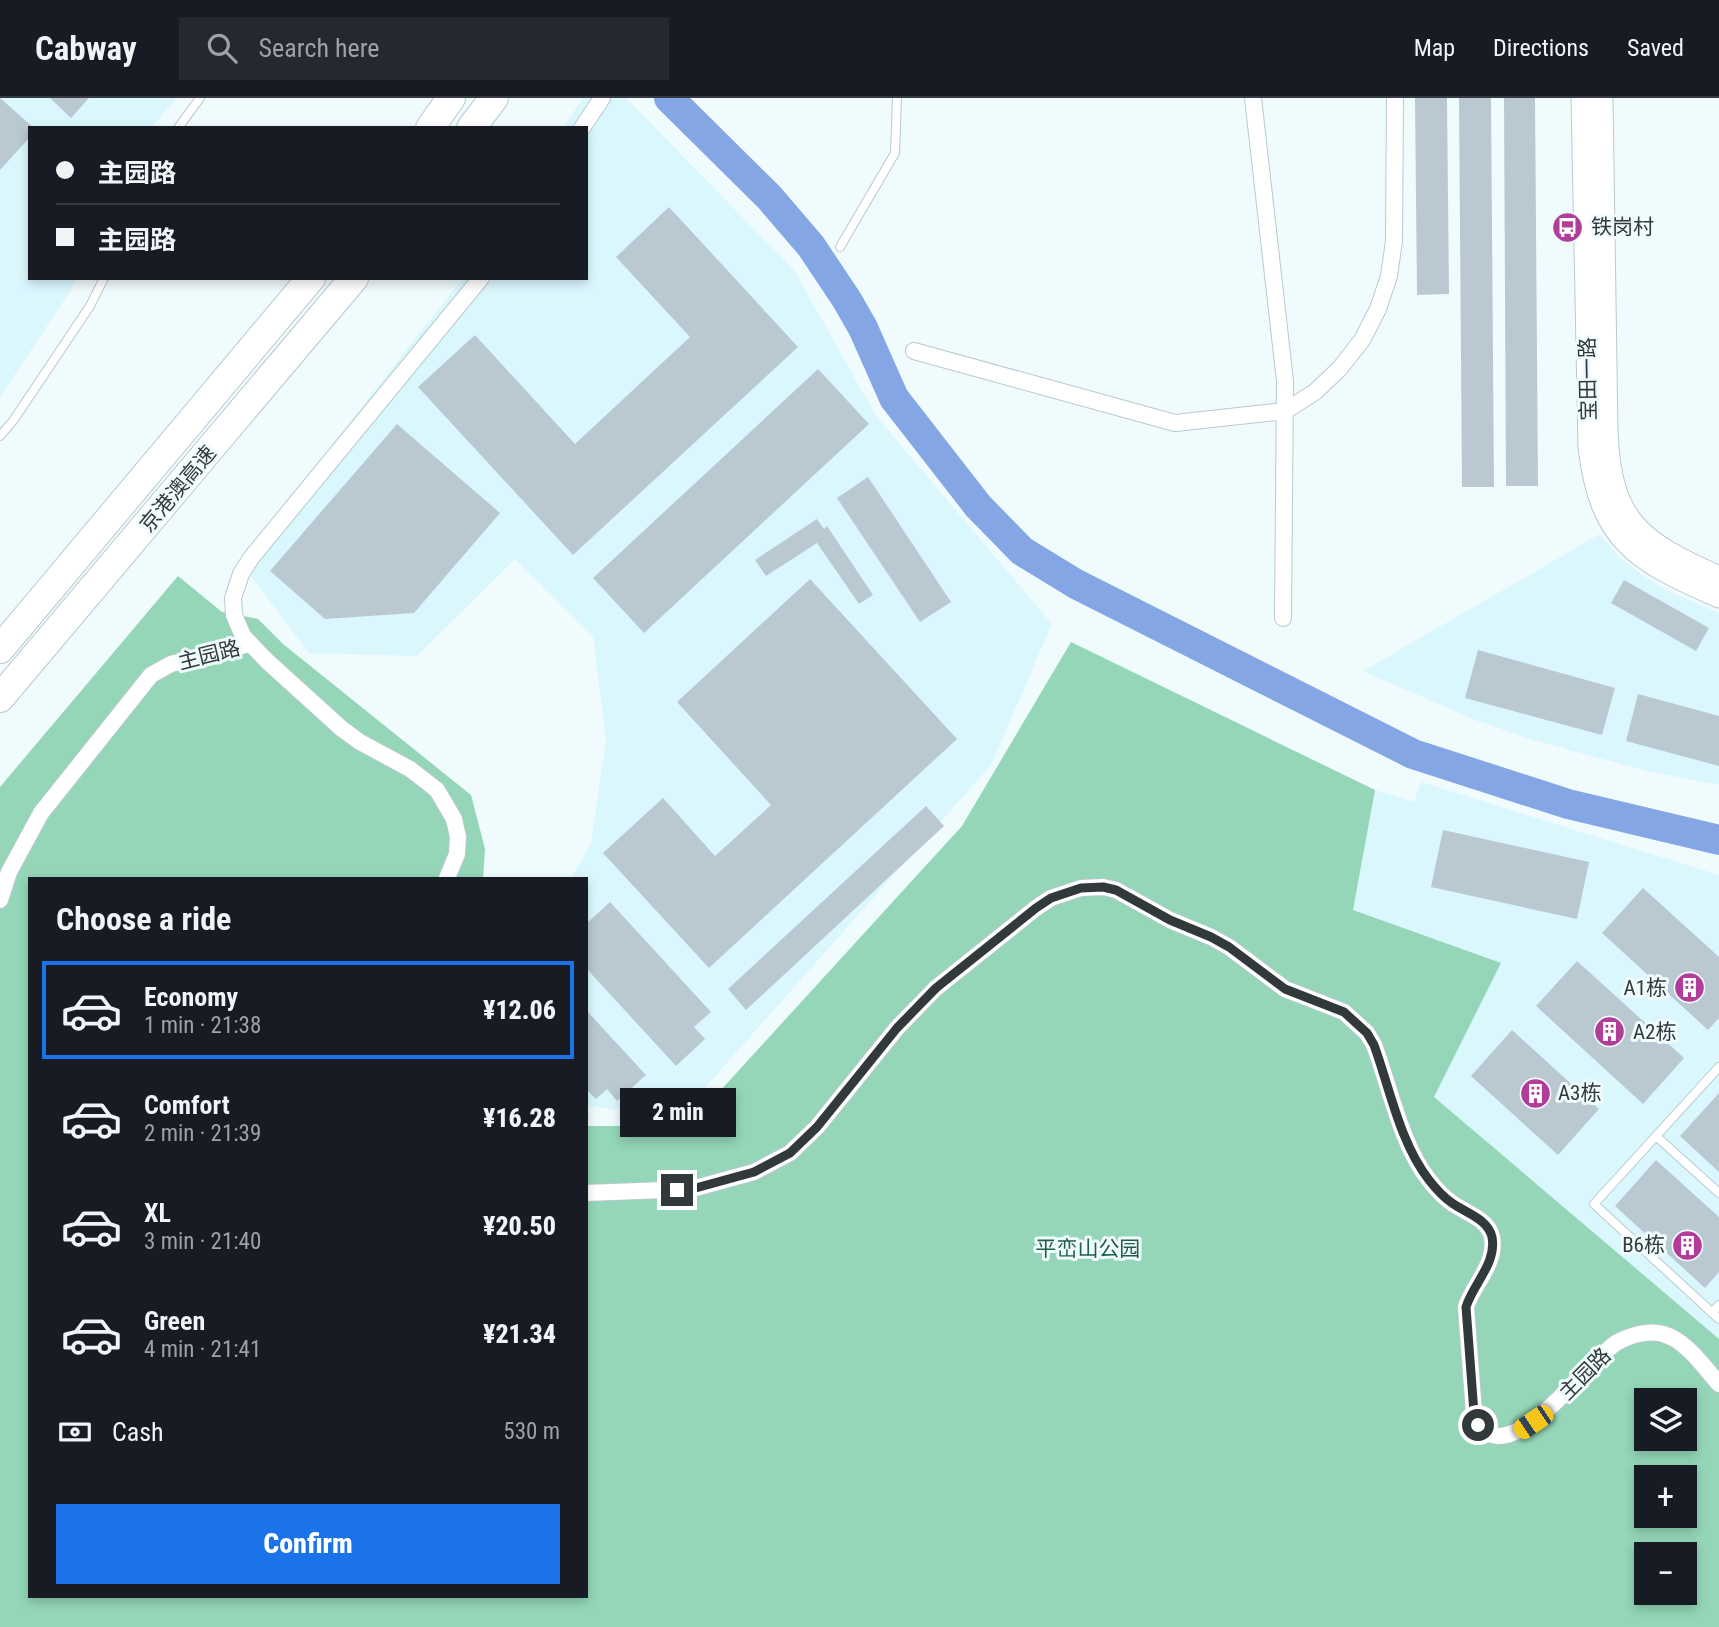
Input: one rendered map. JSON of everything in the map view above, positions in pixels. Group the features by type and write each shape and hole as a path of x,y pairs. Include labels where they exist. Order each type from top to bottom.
{"highway":[{"path":"431,126 451,98"},
{"path":"473,126 494,98"},
{"name":"京港澳高速","path":"0,649 309,280"},
{"name":"京港澳高速","path":"0,698 352,280"}],"main road":[{"name":"宝田一路","path":"1583,98 1589,447 1593,478 1601,504 1612,526 1630,548 1673,577 1719,597"},
{"name":"宝田一路","path":"1602,98 1608,446 1613,484 1620,503 1643,534 1682,560 1719,577"}],"street":[{"path":"583,126 601,98"},
{"path":"1253,98 1285,382 1283,618"},
{"path":"914,351 1175,423 1285,411 1315,392 1340,368 1362,340 1378,309 1389,276 1394,241 1395,98"},
{"path":"249,644 237,625 232,606 245,567 479,280"},
{"name":"主园路","path":"0,900 9,872 41,813 151,675 171,664 249,644 342,729 410,769 437,790 454,819 458,836 457,854 447,877"},
{"name":"主园路","path":"588,1193 692,1189 754,1172 782,1157 804,1142 897,1028 936,988 1036,908 1067,892 1103,887 1123,893 1170,920 1211,937 1229,947 1285,989 1344,1012 1367,1033 1377,1052 1405,1135 1427,1177 1452,1203 1486,1224 1492,1235 1490,1261 1470,1294 1466,1307 1474,1413 1478,1425 1486,1432 1497,1436 1521,1430 1546,1413 1589,1367 1615,1344 1641,1334 1664,1334 1676,1340 1719,1384"}],"lane":[{"path":"179,126 200,98"},
{"path":"840,247 895,153 897,98"},
{"path":"0,436 13,421 83,316 103,280"},
{"path":"1719,1067 1594,1204 1719,1320"},
{"path":"1656,1136 1719,1194"},
{"path":"1712,1313 1719,1305"}],"shaded area":[{"path":"0,98 177,98 153,126 28,126 28,280 75,280 0,397"},
{"path":"583,98 626,98 794,270 876,416 1052,624 991,765 679,1117 588,1106 588,877 572,877 591,843 606,740 593,636 515,559 417,656 309,653 240,562 461,280 588,280 588,126 564,126"},
{"path":"1600,534 1620,558 1642,575 1666,590 1719,613 1719,785 1651,772 1533,740 1475,720 1363,671"},
{"path":"1421,782 1719,875 1719,1339 1433,1097 1353,910 1375,790 1414,802"}],"green space":[{"name":"平峦山公园","path":"178,576 222,612 258,619 283,644 471,795 485,849 483,877 28,877 28,1598 588,1598 588,1126 688,1126 962,826 1071,642 1375,790 1353,910 1501,963 1434,1097 1719,1339 1719,1627 0,1627 0,787"}],"building":[{"path":"0,98 32,126 28,126 28,139 0,170"},
{"path":"50,98 89,98 71,118"},
{"path":"1415,98 1447,98 1449,294 1417,295"},
{"path":"1459,98 1491,98 1494,487 1462,487"},
{"path":"1504,98 1535,98 1538,486 1506,486"},
{"path":"669,207 798,347 573,555 418,387 475,335 575,444 690,337 616,257"},
{"path":"818,369 869,424 644,633 593,578"},
{"path":"397,424 500,513 414,613 325,619 270,571"},
{"path":"868,477 951,602 920,622 837,498"},
{"path":"817,519 824,529 827,526 873,595 859,604 817,543 766,576 755,560"},
{"path":"810,579 957,739 709,968 603,853 663,798 715,856 771,805 677,702"},
{"path":"1624,580 1709,628 1696,651 1611,603"},
{"path":"1478,650 1615,688 1602,735 1465,698"},
{"path":"1638,694 1719,716 1719,766 1626,741"},
{"path":"926,806 944,826 746,1010 728,989"},
{"path":"1443,830 1589,862 1577,919 1431,887"},
{"name":"A1栋","path":"1643,888 1719,957 1719,1018 1708,1030 1602,933"},
{"path":"610,902 711,1012 694,1027 705,1039 676,1066 588,970 588,922"},
{"name":"A2栋","path":"1577,961 1684,1058 1643,1104 1536,1006"},
{"path":"588,1012 646,1075 617,1101 607,1089 596,1099 588,1091"},
{"name":"A3栋","path":"1512,1030 1599,1109 1558,1155 1471,1076"},
{"path":"1719,1093 1719,1172 1680,1136"},
{"name":"B6栋","path":"1656,1160 1719,1217 1719,1272 1705,1288 1615,1206"}],"waterway":[{"path":"669,98 769,197 811,246 863,328 894,398 978,506 1022,551 1076,584 1413,754 1568,804 1719,840"}],"place":[{"name":"铁岗村","path":"1568,227"},
{"name":"A1栋","path":"1690,988"},
{"name":"A2栋","path":"1610,1032"},
{"name":"A3栋","path":"1535,1093"},
{"name":"B6栋","path":"1688,1245"}],"route":[{"path":"677,1190 692,1189 754,1172 790,1153 817,1127 914,1008 961,967 1051,898 1081,888 1103,887 1116,890 1170,920 1229,947 1285,989 1344,1012 1367,1033 1374,1045 1405,1135 1427,1177 1452,1203 1486,1224 1492,1235 1490,1261 1470,1294 1466,1307 1474,1413 1478,1425"}]}
